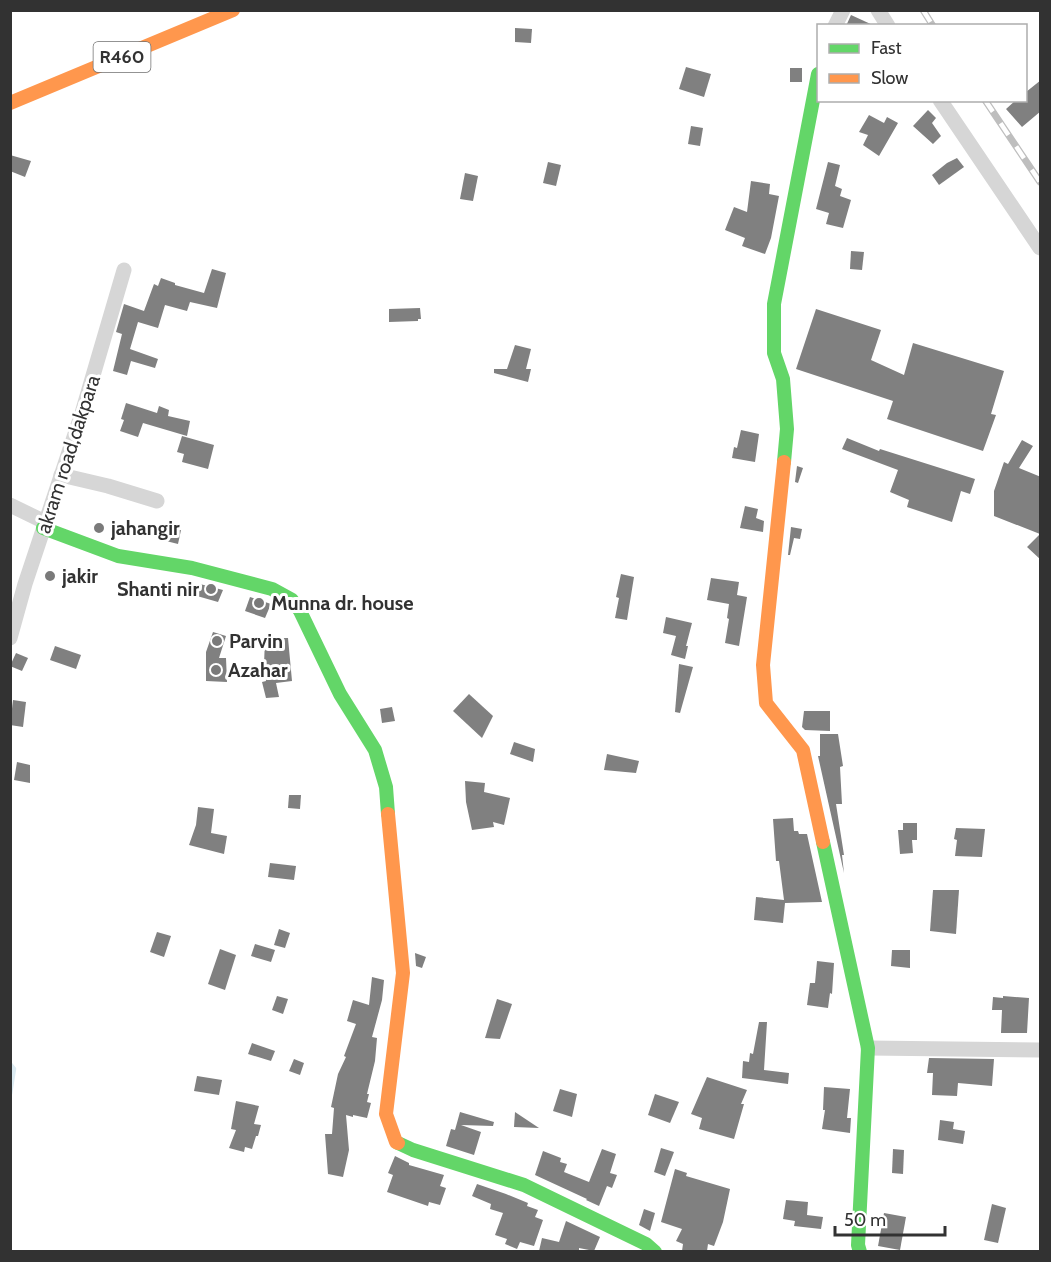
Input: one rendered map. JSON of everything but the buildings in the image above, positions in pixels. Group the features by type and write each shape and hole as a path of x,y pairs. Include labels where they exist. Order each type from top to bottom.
{"street":[{"name":"R460","path":"10,103 233,10"},
{"path":"836,24 843,10"},
{"path":"878,10 887,24"},
{"path":"817,84 774,304 774,353 783,379 787,429 763,665 766,703 803,750 868,1048 858,1245 860,1251"},
{"path":"941,102 1041,248"},
{"name":"akram road,dakpara","path":"10,638 21,596 100,354 124,270"},
{"path":"61,476 108,486 157,501"},
{"path":"10,505 44,525 118,556 192,568 272,589 292,600 340,694 375,750 386,787 403,973 386,1114 396,1142 413,1150 524,1185 646,1244 655,1251"},
{"path":"868,1048 1041,1050"}],"waterway":[{"path":"10,1064 14,1069 10,1094"}],"railway":[{"path":"923,10 932,24"},
{"path":"986,102 1040,182"}],"traffic: fast":[{"path":"784,462 787,429 783,379 774,353 774,304 817,79"},
{"path":"43,528 118,556 192,568 272,589 292,600 300,611 340,694 375,750 386,787 388,814"},
{"path":"823,842 868,1048 858,1245 860,1252"},
{"path":"398,1143 413,1150 524,1185 646,1244 655,1252"}],"traffic: slow":[{"path":"10,103 233,10"},
{"path":"784,462 763,665 766,703 803,750 823,842"},
{"path":"388,814 403,973 386,1114 398,1143"}],"place":[{"name":"jahangir","path":"99,528"},
{"name":"jakir","path":"50,576"},
{"name":"Shanti nir","path":"211,589"},
{"name":"Munna dr. house","path":"259,603"},
{"name":"Parvin","path":"217,641"},
{"name":"Azahar","path":"216,670"}]}
